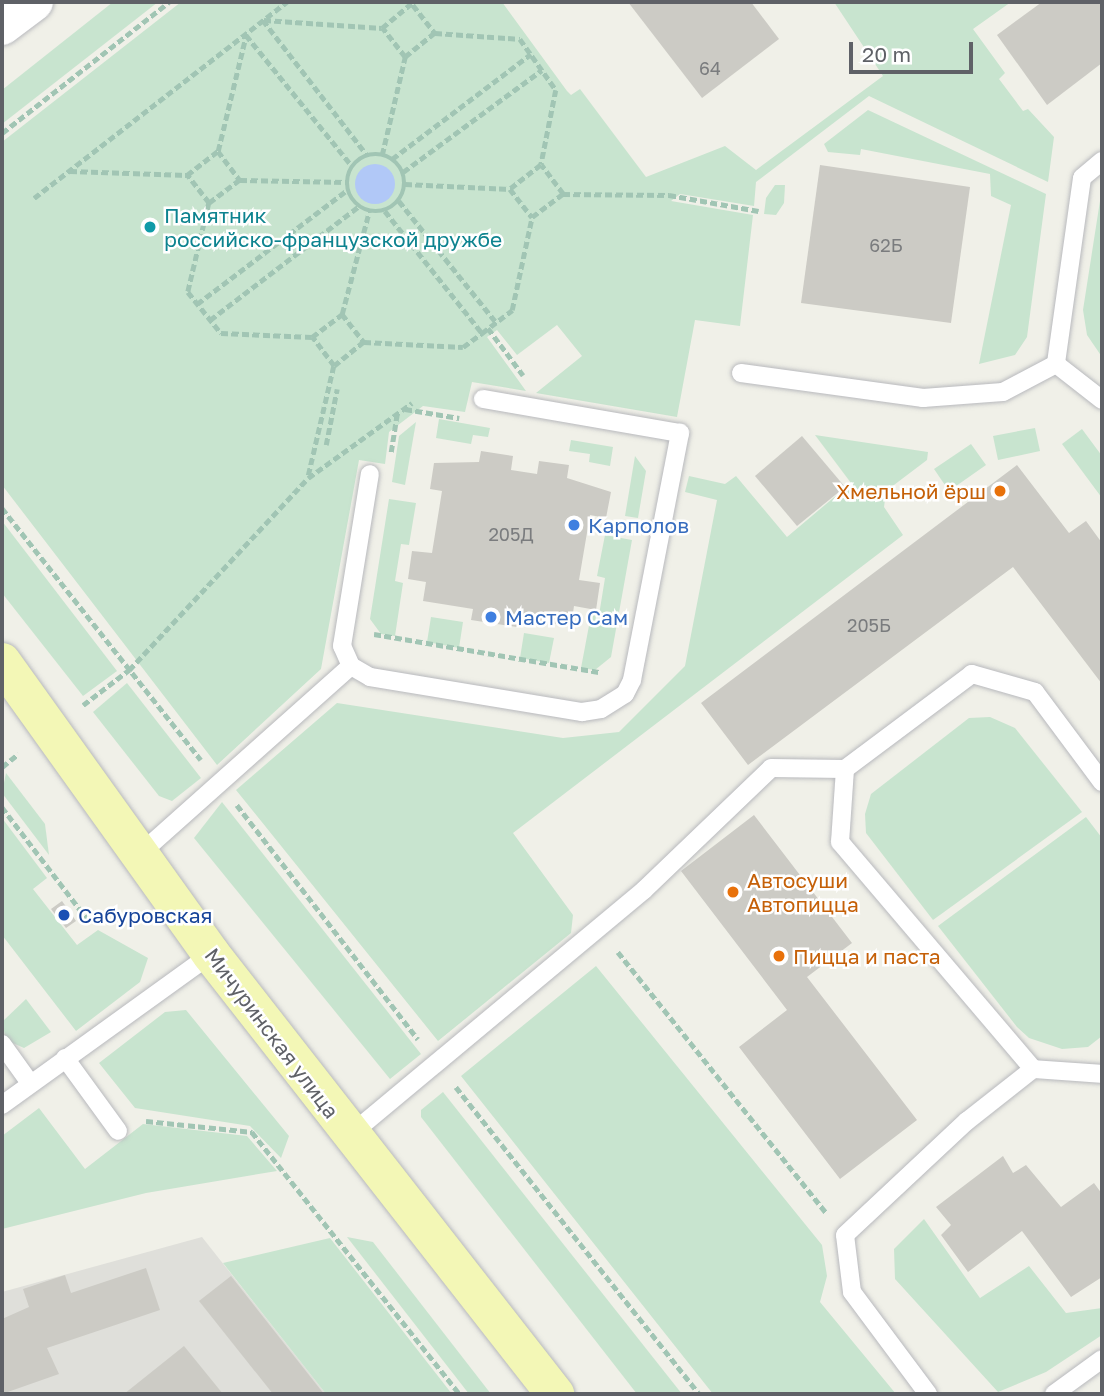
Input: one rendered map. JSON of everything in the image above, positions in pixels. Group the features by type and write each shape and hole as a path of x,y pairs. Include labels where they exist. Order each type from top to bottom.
{"main road":[{"name":"Мичуринская улица","path":"2,662 211,954 555,1394"}],"lane":[{"path":"1056,364 1082,178 1102,161"},
{"path":"741,373 923,398 1003,392 1056,364"},
{"path":"1056,364 1102,400"},
{"path":"370,474 342,646 351,666 370,677 582,712 616,703 632,681 680,433 483,399"},
{"path":"141,853 351,666"},
{"path":"350,1135 599,928 771,768 845,769 972,674 1035,692 1102,782"},
{"path":"845,769 840,842 1033,1069"},
{"path":"2,1105 211,954"},
{"path":"2,1044 30,1083"},
{"path":"65,1058 118,1131"},
{"path":"928,1394 852,1292 845,1236 967,1121 1033,1069 1102,1074"},
{"path":"1054,1394 1102,1359"}],"path":[{"path":"2,133 169,2"},
{"path":"34,198 287,2"},
{"path":"264,20 382,28 413,3 435,33"},
{"path":"264,20 367,155"},
{"path":"382,28 405,57"},
{"path":"382,155 405,57 435,33 520,39 556,90 541,165 510,189 405,184"},
{"path":"70,171 187,175 218,151 246,34"},
{"path":"246,34 352,166"},
{"path":"392,159 531,54"},
{"path":"402,172 542,70"},
{"path":"218,151 240,180"},
{"path":"367,155 382,155 392,159 402,172 405,184 399,201 385,211 369,212 358,207 347,190 346,183 352,166 367,155"},
{"path":"541,165 563,194"},
{"path":"187,175 209,203"},
{"path":"346,183 240,180 209,203 188,292 221,332 312,337 342,314 369,212"},
{"path":"510,189 532,217"},
{"path":"197,304 347,190"},
{"path":"308,478 334,366 364,342 463,347 482,333 512,310 532,217 563,194 669,195 759,211"},
{"path":"399,201 496,322"},
{"path":"210,320 358,207"},
{"path":"385,211 482,333"},
{"path":"342,314 364,342"},
{"path":"312,337 334,366"},
{"path":"326,445 337,390"},
{"path":"129,670 308,478 412,403"},
{"path":"405,409 471,420"},
{"path":"388,468 397,414"},
{"path":"2,508 699,1394"},
{"path":"368,626 376,636 581,672 606,669"},
{"path":"2,807 89,921"},
{"path":"599,928 845,1236"},
{"path":"142,1120 252,1132 460,1394"}],"shaded area":[{"path":"202,1237 326,1394 2,1394 2,1292"}],"green space":[{"path":"113,2 158,2 2,124 2,90"},
{"path":"181,2 502,2 567,91 571,95 580,89 646,177 725,146 756,170 883,76 834,2 1011,2 973,29 1005,73 999,79 1023,111 1028,109 1054,137 1048,182 869,96 756,182 754,206 680,194 671,201 753,215 740,326 695,320 677,417 536,393 582,356 557,325 517,355 497,330 487,337 526,391 472,382 465,412 423,406 389,432 385,464 359,460 321,669 217,765 2,485 2,142"},
{"path":"868,110 1046,194 1027,337 1015,355 979,364 1011,205 991,196 990,174 861,149 860,155 828,152 824,144"},
{"path":"775,185 785,185 784,203 776,215 764,214 766,198"},
{"path":"1102,188 1102,357 1087,335 1083,310"},
{"path":"439,419 490,428 488,437 473,435 471,444 436,438"},
{"path":"416,422 405,485 392,482 399,436"},
{"path":"1035,428 1040,451 998,460 993,436"},
{"path":"1082,429 1102,456 1102,498 1062,444"},
{"path":"815,435 928,452 927,460 886,491 884,507 903,535 513,833 573,915 571,933 438,1041 236,790 337,703 563,738 619,732 685,666 717,500 685,492 689,476 725,484 736,476 787,537 851,483"},
{"path":"571,440 613,447 610,466 589,462 590,454 569,451"},
{"path":"971,444 986,465 949,491 934,469"},
{"path":"635,456 646,471 638,518 625,516"},
{"path":"389,499 416,503 409,545 401,544 395,581 403,583 395,636 381,634 370,619"},
{"path":"2,521 117,671 83,696 2,593"},
{"path":"605,535 632,540 611,657 595,670 581,668 591,615 599,615 605,578 597,576"},
{"path":"431,617 463,622 459,648 427,642"},
{"path":"524,633 554,638 549,663 520,658"},
{"path":"127,683 201,778 172,801 159,796 93,712"},
{"path":"990,717 1015,728 1082,812 933,920 866,833 865,814 871,794 969,718"},
{"path":"6,773 45,824 49,855 2,793"},
{"path":"222,802 421,1054 390,1079 194,838"},
{"path":"1086,817 1102,838 1102,1036 1088,1047 1062,1049 1029,1038 1017,1027 938,926"},
{"path":"2,818 47,878 33,889 77,945 98,930 148,958 140,982 76,1031 2,935"},
{"path":"596,966 822,1245 827,1276 820,1302 896,1394 713,1394 461,1076"},
{"path":"26,999 51,1032 24,1048 6,1040 2,1022"},
{"path":"186,1010 289,1136 281,1158 250,1126 135,1108 99,1063 165,1012"},
{"path":"443,1092 682,1394 637,1394 421,1117 421,1110"},
{"path":"39,1108 85,1169 143,1124 247,1136 277,1171 146,1193 2,1229 2,1136"},
{"path":"924,1219 980,1298 1029,1266 1066,1313 1102,1308 1102,1335 1046,1372 998,1392 895,1279 894,1249"},
{"path":"347,1237 373,1242 491,1394 469,1394"},
{"path":"330,1238 452,1394 326,1394 223,1263"}],"water":[{"path":"375,164 389,170 395,184 389,198 375,204 361,198 355,184 361,170"}],"building":[{"path":"628,2 751,2 779,39 702,98"},
{"path":"1042,2 1102,2 1102,63 1047,105 997,35"},
{"path":"820,165 970,187 951,323 801,303"},
{"path":"802,436 845,487 797,526 755,476"},
{"path":"481,451 513,456 511,470 537,474 539,461 569,465 567,478 611,492 606,518 590,515 579,580 600,583 596,610 574,606 571,626 518,618 517,627 471,620 473,609 423,601 426,582 408,579 412,551 432,553 442,491 430,489 434,463 479,462"},
{"path":"1017,465 1069,533 1086,521 1102,543 1102,684 1013,567 748,765 701,703"},
{"path":"754,815 852,943 807,977 917,1120 840,1179 739,1047 787,1010 681,871"},
{"path":"62,901 76,921 66,928 51,909"},
{"path":"1003,1156 1013,1173 1026,1165 1061,1207 1094,1183 1102,1194 1102,1277 1071,1297 1022,1231 968,1272 941,1235 951,1225 936,1207"},
{"path":"146,1268 160,1310 47,1348 59,1374 2,1394 2,1319 29,1307 23,1289 65,1275 71,1293"},
{"path":"231,1276 324,1394 273,1394 199,1301"},
{"path":"184,1346 223,1394 124,1394"}],"place":[{"name":"Памятник российско-французской дружбе","path":"150,227"},
{"name":"Хмельной ёрш","path":"1000,491"},
{"name":"Карполов","path":"574,525"},
{"name":"Мастер Сам","path":"491,617"},
{"name":"Автосуши Автопицца","path":"733,892"},
{"name":"Сабуровская","path":"64,915"},
{"name":"Пицца и паста","path":"779,956"}]}
